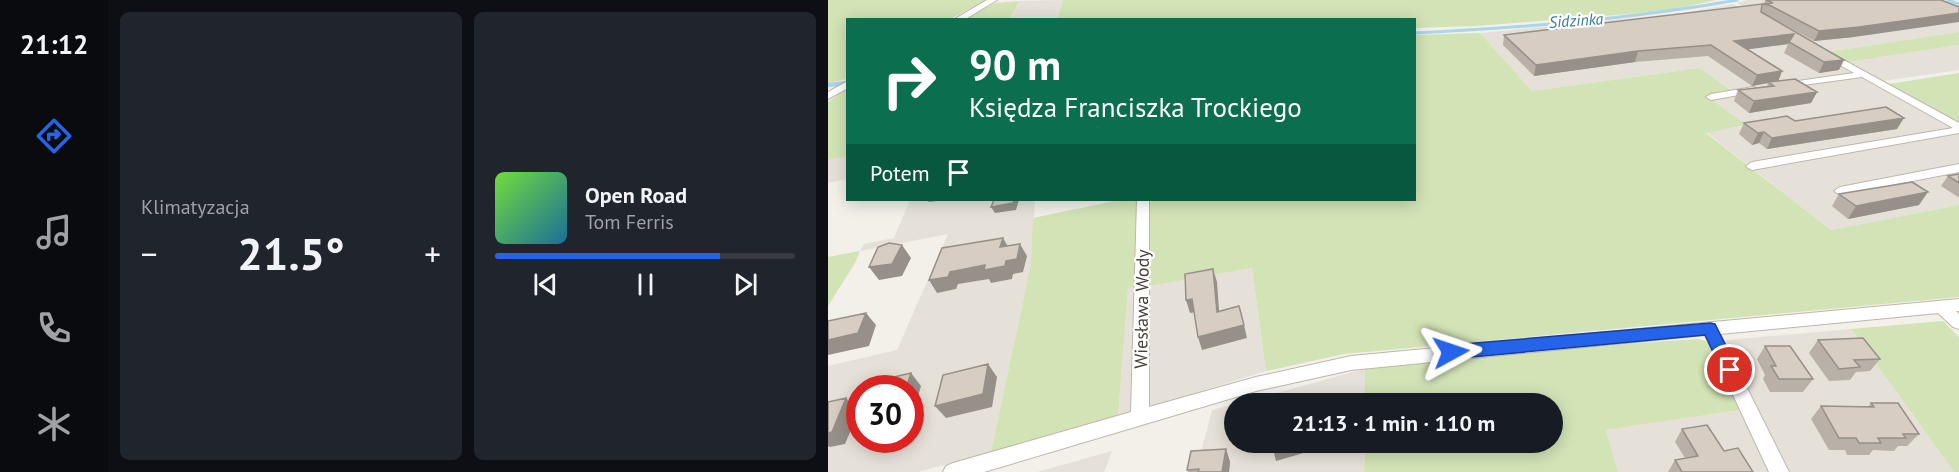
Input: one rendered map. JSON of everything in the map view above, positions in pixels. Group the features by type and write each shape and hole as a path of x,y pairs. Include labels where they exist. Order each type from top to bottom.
{"street":[{"path":"961,18 993,0"},
{"path":"1815,48 1959,128"},
{"path":"1711,97 1863,74"},
{"path":"828,96 846,85"},
{"path":"1752,166 1959,128"},
{"path":"1840,190 1959,168"},
{"name":"Wiesława Wody","path":"1140,418 1143,201"},
{"path":"953,472 1256,384 1351,363 1959,305"},
{"path":"1941,306 1959,323"},
{"path":"1710,329 1779,472"}],"shaded area":[{"path":"1063,0 1057,18 1011,18 1019,1"},
{"path":"1747,0 1945,0 1959,6 1959,32 1827,52 1737,3"},
{"path":"1733,4 1854,72 1853,74 1733,92 1700,68 1532,91 1480,33 1684,13"},
{"path":"1959,45 1959,70 1883,81 1848,62"},
{"path":"1861,76 1959,130 1959,205 1831,230 1706,132 1745,126 1710,98"},
{"path":"846,157 846,179 828,183 828,160"},
{"path":"910,201 1035,201 1031,264 991,452 918,472 828,472 828,366 897,350 948,234 860,251 864,244 894,238"},
{"path":"1252,268 1266,371 1118,417 1128,288"},
{"path":"1851,329 1954,472 1618,472 1606,430 1740,410 1708,342 1724,345 1726,340"},
{"path":"1365,369 1365,393 1276,393"},
{"path":"1224,407 1224,453 1365,453 1364,472 1196,472 1212,410"},
{"path":"1112,451 1104,472 1037,472"}],"green space":[{"path":"828,0 987,0 952,18 846,18 846,79 828,83"},
{"path":"1063,0 1716,0 1667,11 1476,26 1416,28 1416,18 1057,18"},
{"path":"1019,1 1010,18 967,18 995,3"},
{"path":"1959,32 1959,45 1848,62 1827,52"},
{"path":"1480,33 1532,91 1700,68 1733,92 1707,96 1746,125 1706,133 1831,230 1959,205 1959,297 1344,354 1266,371 1252,268 1128,288 1118,417 991,452 1031,264 1033,218 1114,201 1416,201 1416,35"},
{"path":"1959,73 1959,122 1889,84"},
{"path":"846,90 846,157 828,160 828,102"},
{"path":"860,251 855,263 828,306 828,257"},
{"path":"1943,321 1959,337 1959,472 1954,472 1851,329"},
{"path":"1698,339 1708,342 1740,410 1606,430 1618,472 1364,472 1365,453 1563,453 1563,393 1365,393 1365,369 1582,347"}],"building":[{"path":"1766,0 1941,0 1959,7 1959,13 1819,31 1769,5 1762,4 1773,3"},
{"path":"1762,4 1761,12 1844,60 1824,62 1789,42 1794,34 1734,41 1782,71 1757,75 1711,45 1638,51 1536,65 1504,35"},
{"path":"1795,79 1817,92 1754,101 1738,90 1774,86 1768,82"},
{"path":"1886,107 1904,118 1772,138 1764,132 1758,133 1744,123 1787,116 1795,121"},
{"path":"1959,174 1959,183 1948,176"},
{"path":"1912,182 1928,192 1856,206 1839,194"},
{"path":"994,201 1014,201 1013,203 991,207"},
{"path":"1003,238 1000,247 1020,244 1017,259 1006,261 1005,266 984,270 985,265 950,272 948,277 929,280 942,248"},
{"path":"889,243 902,245 892,264 869,267 878,247"},
{"path":"1213,269 1217,312 1239,306 1244,325 1198,337 1192,299 1186,300 1185,274"},
{"path":"866,313 858,333 828,340 828,321"},
{"path":"1863,338 1880,359 1854,360 1860,367 1839,369 1818,340"},
{"path":"1765,346 1790,346 1813,379 1779,379 1771,366 1776,366"},
{"path":"988,364 983,394 935,406 943,375"},
{"path":"846,398 832,432 828,433 828,402"},
{"path":"1871,403 1898,403 1919,434 1903,434 1906,438 1878,438 1881,443 1859,443 1856,438 1839,438 1821,406 1874,407"},
{"path":"1707,425 1724,451 1738,448 1753,472 1682,472 1675,460 1698,456 1682,429"},
{"path":"1224,449 1222,472 1187,470 1191,451"}],"waterway":[{"name":"Sidzinka","path":"1416,33 1576,22 1737,0"},
{"path":"1948,0 1959,4"},
{"name":"Sidzinka","path":"828,85 846,83"}],"route":[{"path":"1451,352 1710,329 1730,370"}]}
